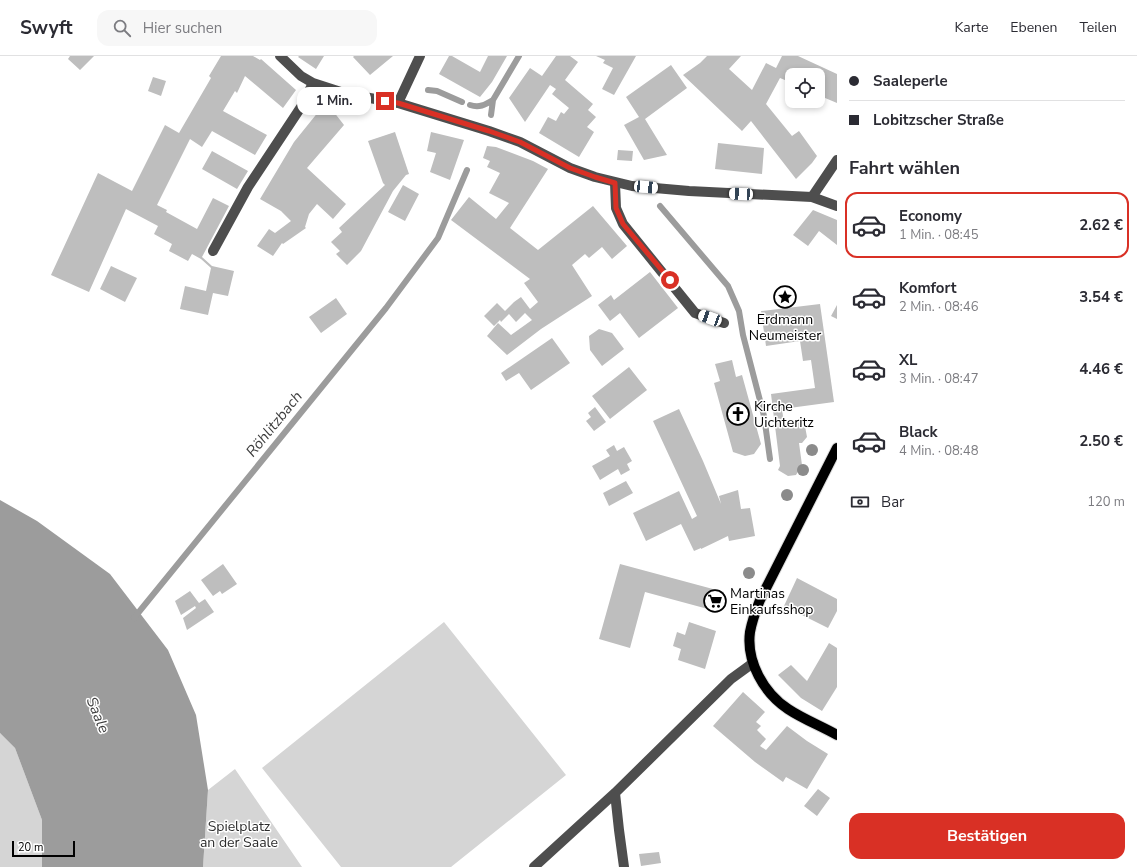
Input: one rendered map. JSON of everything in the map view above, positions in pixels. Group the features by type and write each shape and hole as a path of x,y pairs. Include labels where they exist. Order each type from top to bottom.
{"main road":[{"path":"836,451 760,600 754,615 750,633 750,648 753,663 767,690 776,700 788,709 837,735"}],"street":[{"path":"280,56 301,76 313,83 347,94 398,103 489,131 520,142 570,168 615,183 689,191 812,197 837,206"},
{"path":"398,103 420,56"},
{"path":"213,251 248,187 303,104 313,83"},
{"path":"812,197 837,160"},
{"path":"615,183 616,208 623,224 695,312 724,323"},
{"path":"534,867 615,793 730,680 753,663"},
{"path":"615,793 624,867"}],"green space":[{"path":"444,622 566,775 451,867 341,867 262,768"},
{"path":"0,733 15,748 42,820 42,867 0,867"},
{"name":"Spielplatz an der Saale","path":"235,769 302,867 203,867 208,790"}],"water":[{"name":"Saale","path":"0,500 37,521 110,574 168,650 196,715 208,790 203,867 42,867 42,820 15,748 0,733"}],"building":[{"path":"70,56 94,56 80,70 68,59"},
{"path":"221,56 253,56 260,60 261,59 296,90 283,108 245,76 237,93 235,91 223,111 267,135 255,155 212,131 202,147 190,139 157,205 167,210 166,212 197,229 213,198 229,206 202,257 212,266 234,271 228,296 213,293 208,315 180,309 185,286 206,291 211,268 201,259 192,254 188,261 169,251 172,244 154,234 158,226 126,209 89,292 51,275 98,173 132,191 165,125 179,133 211,78 209,76"},
{"path":"324,56 316,69 298,57"},
{"path":"393,56 370,75 353,57"},
{"path":"449,56 452,56 480,72 488,56 507,56 492,82 480,97 439,74"},
{"path":"556,56 570,56 578,62 565,80 593,104 588,110 596,117 587,127 594,132 579,157 539,133 548,117 556,121 561,112 564,114 569,108 552,94 556,89 550,85 525,122 509,98 530,68 542,76"},
{"path":"596,56 636,56 614,95 602,89 613,68 603,63 605,60"},
{"path":"707,56 741,56 729,69 752,90 766,63 776,68 782,56 798,56 824,68 785,68 785,80 780,78 766,104 792,136 799,131 817,156 796,179 751,121 742,131 683,75"},
{"path":"671,65 687,88 645,119 667,155 644,160 624,125 639,117 626,97"},
{"path":"825,68 837,74 837,103 825,98"},
{"path":"153,77 166,81 161,96 148,91"},
{"path":"330,107 344,125 307,168 346,204 333,219 317,204 309,214 306,228 283,244 282,243 273,256 257,246 269,229 275,233 291,221 281,211 260,199 294,142 319,111"},
{"path":"395,132 409,174 406,175 393,191 361,251 347,265 336,254 340,251 331,242 342,232 339,228 385,185 368,141"},
{"path":"431,132 464,140 450,180 430,172 436,153 427,151"},
{"path":"718,143 764,148 762,174 715,169"},
{"path":"487,146 496,147 533,161 548,169 510,228 538,250 593,206 627,246 612,259 602,247 589,258 585,254 572,265 592,296 541,329 507,355 487,336 498,323 511,335 532,320 525,313 516,322 509,314 501,322 500,320 494,326 484,316 497,303 505,311 521,297 530,309 538,302 524,283 530,279 451,220 469,197 496,219 509,203 489,193 500,173 487,167 490,161 483,158"},
{"path":"618,150 633,151 632,161 617,160"},
{"path":"212,151 248,171 237,189 202,169"},
{"path":"403,185 419,194 405,221 388,212"},
{"path":"813,210 837,220 837,245 819,231 808,246 793,235"},
{"path":"111,266 137,278 125,302 100,289"},
{"path":"650,272 678,308 639,338 620,313 610,321 598,305 611,295 614,300"},
{"path":"336,298 347,314 321,333 309,317"},
{"path":"820,304 834,402 782,409 784,424 804,421 807,437 802,443 799,443 802,465 796,475 788,476 778,470 780,466 771,394 815,388 811,360 803,361 800,341 766,346 761,311"},
{"path":"837,305 837,319 831,316"},
{"path":"599,329 612,333 624,349 602,366 590,350 589,336"},
{"path":"552,338 570,363 531,390 519,373 506,381 501,373"},
{"name":"Kirche Uichteritz","path":"732,360 736,377 742,375 761,444 754,454 745,456 733,452 714,383 720,381 715,364"},
{"path":"629,367 647,390 610,419 592,396"},
{"path":"595,407 606,422 594,431 586,421 591,417 588,413"},
{"path":"679,409 721,504 719,496 738,490 741,509 750,508 755,536 729,541 728,536 694,551 681,524 646,541 633,513 679,491 692,519 697,516 653,421"},
{"path":"614,445 617,451 624,447 632,461 627,464 630,470 621,475 618,469 600,480 592,466 610,456 606,450"},
{"path":"626,481 633,493 609,506 603,493"},
{"path":"223,564 237,584 222,594 220,591 213,596 201,580"},
{"path":"620,564 724,592 719,612 645,592 630,648 599,639"},
{"path":"797,578 837,599 837,611 828,628 784,606"},
{"path":"190,591 199,603 205,599 214,612 187,630 183,618 196,608 195,606 181,615 175,601"},
{"path":"689,622 716,631 705,669 678,660 681,649 673,646 677,632 685,635"},
{"path":"829,643 837,648 837,687 822,711 801,698 778,675 791,665 807,681"},
{"path":"743,692 765,712 756,722 761,726 757,730 766,739 760,746 766,750 787,726 828,754 807,789 786,777 783,782 755,762 713,726"},
{"path":"818,789 830,798 817,816 804,806"},
{"path":"659,852 661,863 641,866 639,854"}],"waterway":[{"name":"Röhlitzbach","path":"491,115 493,100 519,56"},
{"path":"428,90 437,91 462,102"},
{"path":"470,105 482,106 493,100"},
{"name":"Röhlitzbach","path":"134,618 386,308 438,238 467,170"},
{"path":"660,206 728,286 739,311 743,335 764,416 770,459"}],"place":[{"name":"Erdmann Neumeister","path":"785,297"},
{"name":"Kirche Uichteritz","path":"738,414"},
{"name":"Martinas Einkaufsshop","path":"715,601"}],"route":[{"path":"385,101 398,103 499,134 520,142 570,168 615,183 616,208 623,224 670,280"}]}
